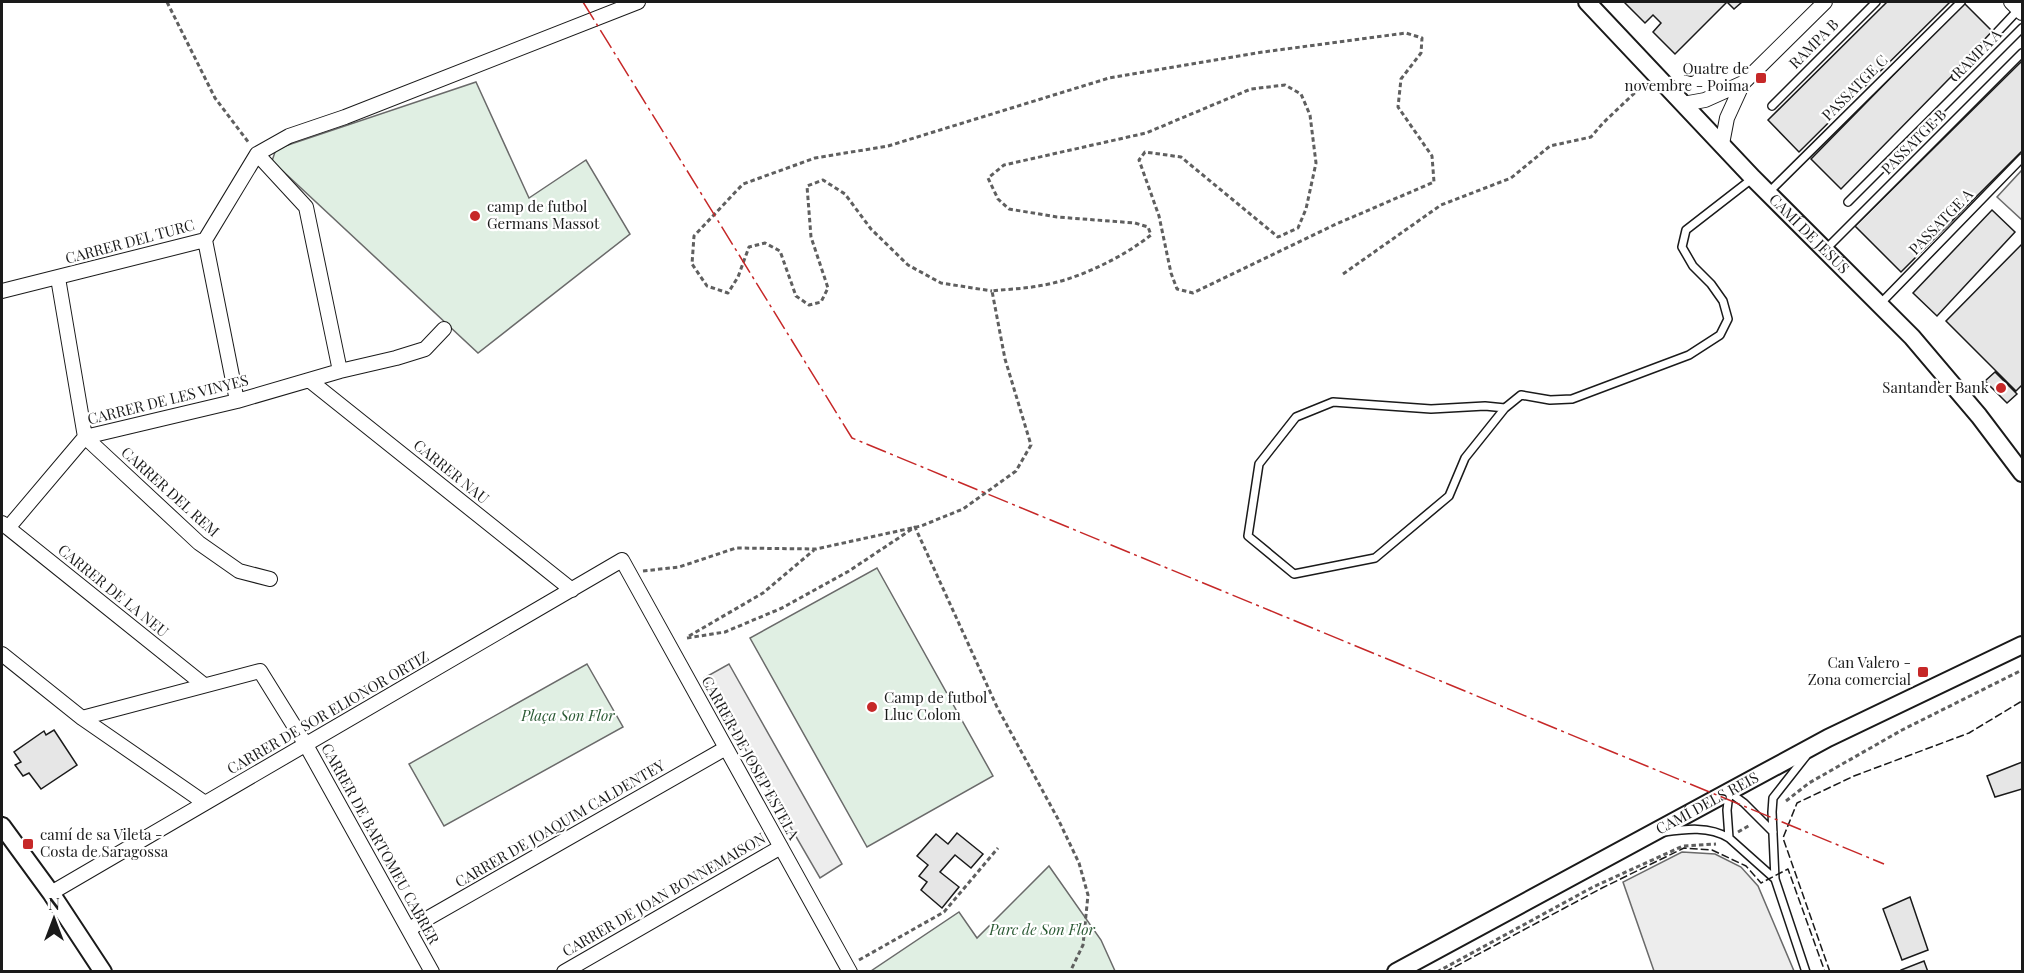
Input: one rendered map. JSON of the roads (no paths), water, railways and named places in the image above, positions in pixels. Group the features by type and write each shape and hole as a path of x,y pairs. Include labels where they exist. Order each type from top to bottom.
{"street":[{"path":"444,329 425,349 340,371 306,207 257,154 289,136 345,117 638,2"},
{"name":"CAMÍ DE JESÚS","path":"1587,2 1753,178 1912,337 1979,416 2022,473"},
{"path":"1683,104 1705,100 1743,83 1825,2"},
{"path":"1722,144 1727,118 1743,83"},
{"name":"CARRER DEL TURC","path":"2,291 205,240 257,154"},
{"path":"205,240 237,401"},
{"path":"58,278 85,437"},
{"name":"CARRER DE LES VINYES","path":"5,526 85,437 237,401 340,371"},
{"name":"CARRER NAU","path":"309,380 572,590"},
{"name":"CARRER DEL REM","path":"85,437 199,543 239,571 270,579"},
{"name":"CARRER DE LA NEU","path":"5,526 204,686"},
{"name":"CARRER DE SOR ELIONOR ORTIZ","path":"51,893 572,590 626,566"},
{"name":"CARRER DE JOSEP ESTELA","path":"626,566 781,846 845,970"},
{"name":"CAMÍ DELS REIS","path":"1396,972 1813,747 2022,645"},
{"path":"2,654 82,718 205,803"},
{"name":"CARRER DE BARTOMEU CABRER","path":"204,686 260,671 306,745 432,972"},
{"path":"82,718 204,686"},
{"name":"CARRER DE JOAQUIM CALDENTEY","path":"409,929 726,748"},
{"path":"2,826 51,893 103,972"},
{"name":"CARRER DE JOAN BONNEMAISON","path":"564,972 781,846"}],"lane":[{"name":"RAMPA B","path":"1772,106 1876,2"},
{"name":"PASSATGE C","path":"1768,193 1961,2"},
{"path":"1956,76 2017,8"},
{"name":"RAMPA A","path":"1848,202 2022,28"},
{"name":"PASSATGE B","path":"1825,250 2022,53"},
{"name":"PASSATGE A","path":"1880,304 2022,158"},
{"path":"1505,408 1485,406 1431,409 1333,402 1296,417 1259,464 1248,536 1294,574 1375,558 1449,496 1465,458 1505,408 1521,395 1550,400 1572,399 1689,355 1720,335 1728,319 1723,301 1711,284 1693,266 1682,247 1686,230 1753,178"},
{"path":"1806,972 1775,879 1773,798 1813,747"},
{"path":"1729,838 1727,810 1729,792 1744,803 1773,832"},
{"path":"1650,835 1692,828 1720,832 1775,879"}],"place":[{"name":"Quatre de novembre - Poima","path":"1761,78"},
{"name":"camp de futbol Germans Massot","path":"475,216"},
{"name":"Santander Bank","path":"2001,388"},
{"name":"Can Valero - Zona comercial","path":"1923,672"},
{"name":"Camp de futbol Lluc Colom","path":"872,707"},
{"name":"camí de sa Vileta - Costa de Saragossa","path":"28,844"}],"park label":[{"name":"Plaça Son Flor","path":"568,716"},
{"name":"Parc de Son Flor","path":"1042,930"}]}
